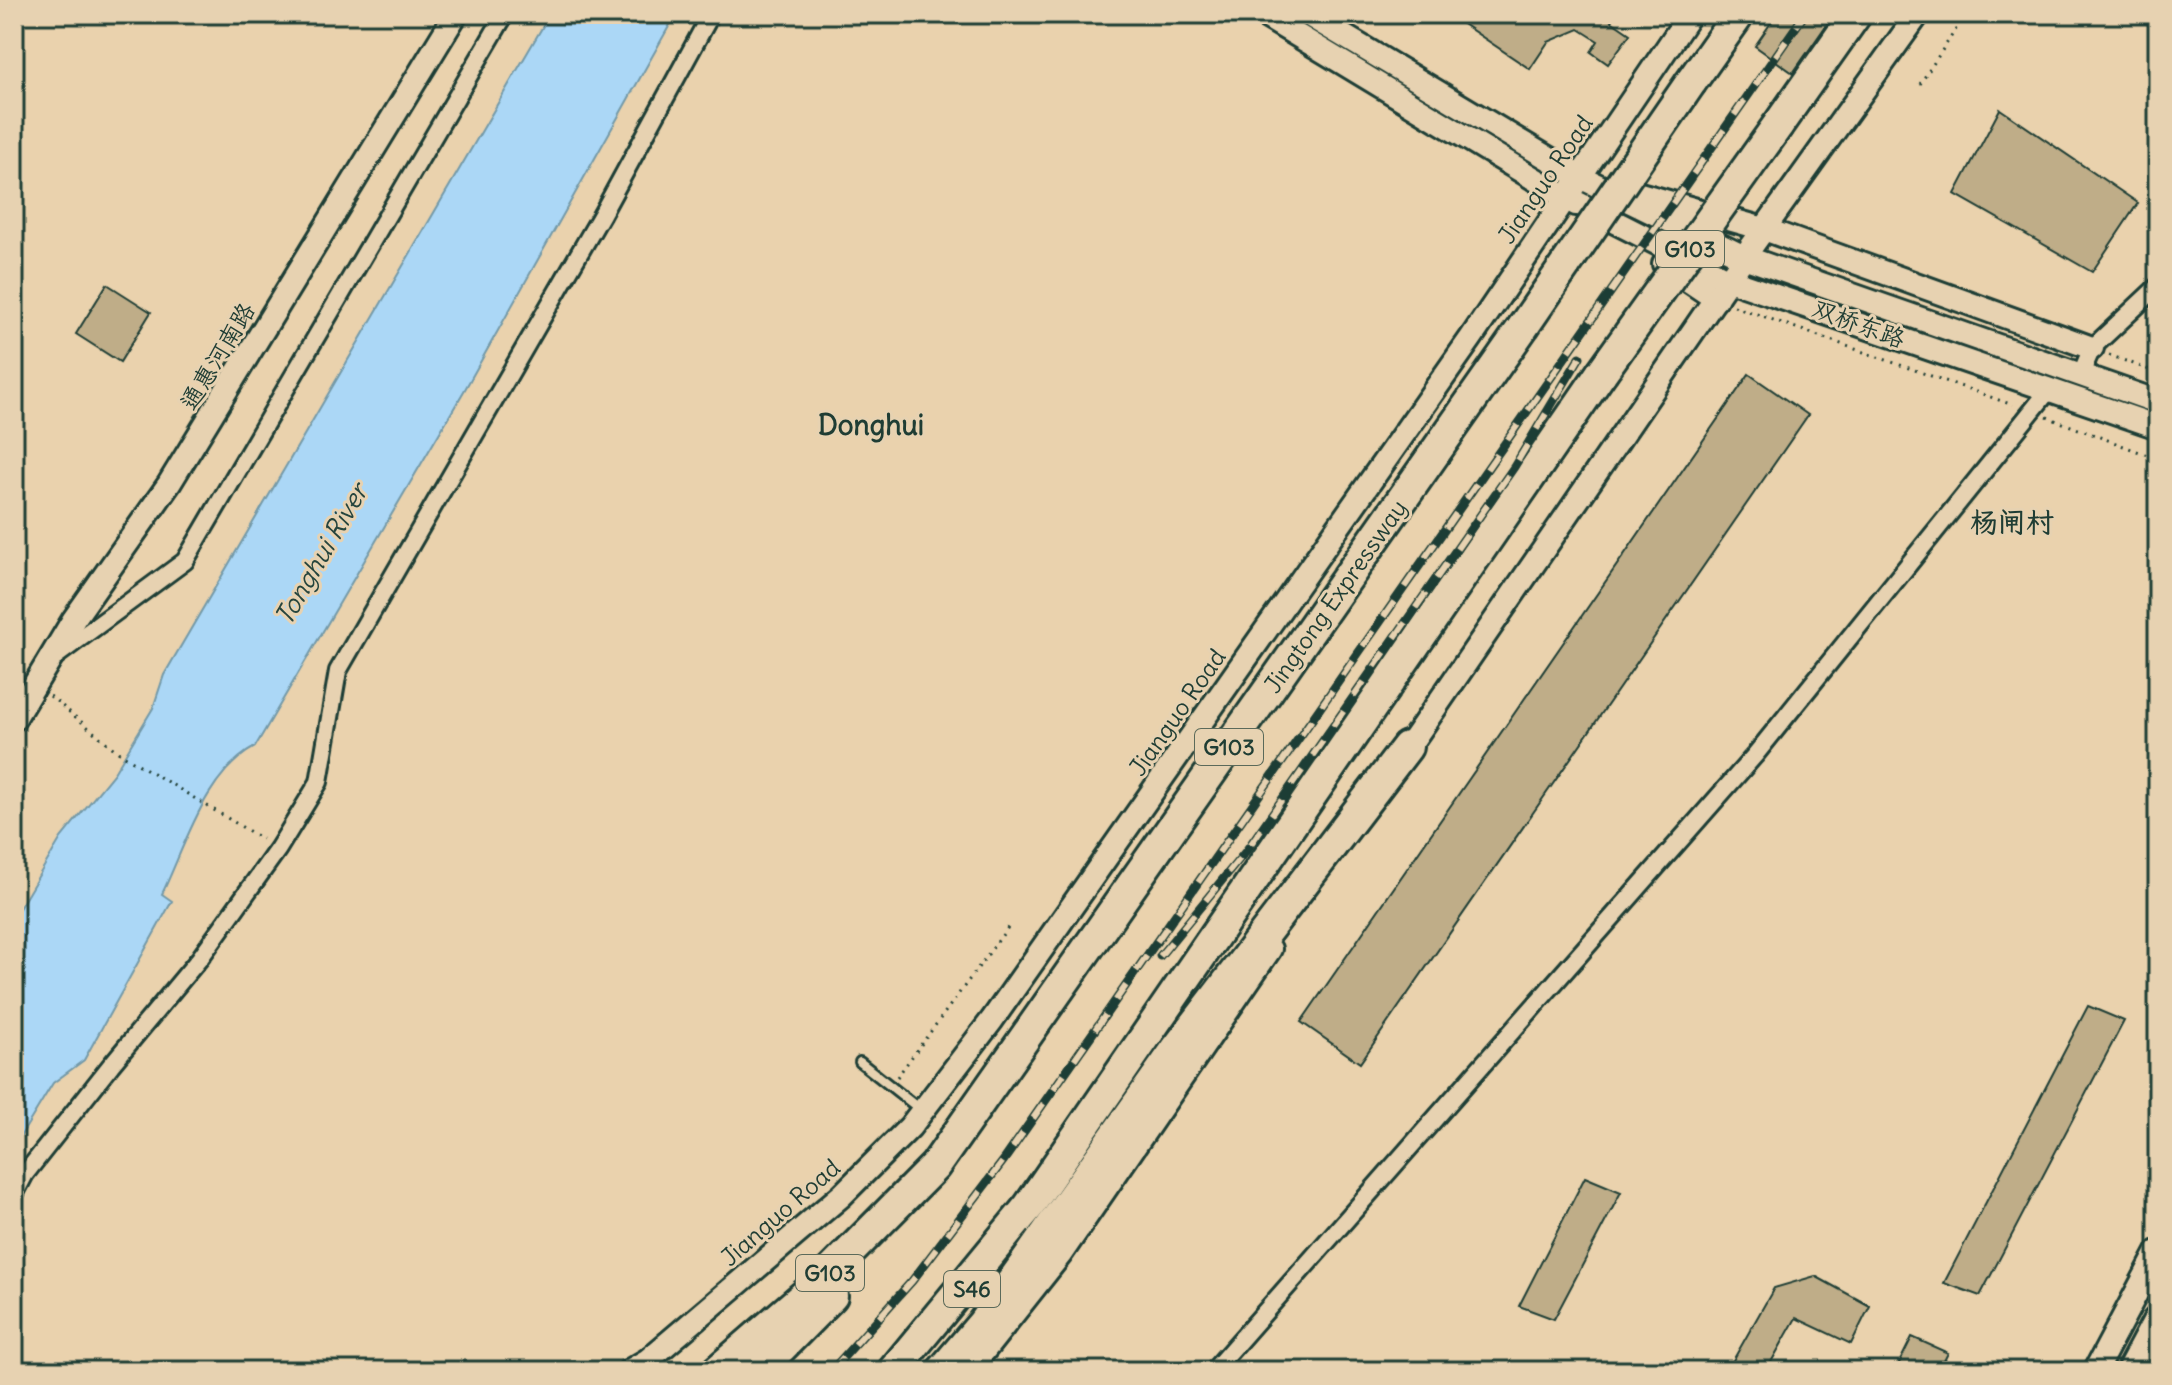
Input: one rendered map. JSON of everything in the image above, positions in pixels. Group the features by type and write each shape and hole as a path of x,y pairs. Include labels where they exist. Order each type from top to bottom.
{"highway":[{"name":"Jingtong Expressway","path":"717,1371 820,1282 935,1166 1739,14"},
{"name":"G103","path":"893,1371 1029,1206 1602,372 1856,14"},
{"path":"942,1371 983,1323 1178,1047 1407,747"},
{"path":"758,1371 841,1286 935,1166"},
{"name":"S46","path":"916,1371 1029,1206"},
{"path":"2132,1371 2158,1322"}],"street":[{"name":"通惠河南路","path":"14,719 74,619 169,484 456,14"},
{"path":"49,661 185,561 505,14"},
{"path":"14,1195 25,1174 200,958 278,849 319,782 338,671 602,214 711,14"},
{"name":"双桥东路","path":"1262,14 1564,196 1716,299"},
{"name":"双桥东路","path":"1307,14 1578,176 1744,257 2158,402"},
{"name":"Jianguo Road","path":"629,1371 648,1360 842,1195 922,1111 992,1020 1471,338 1564,196 1690,14"},
{"path":"968,1371 1060,1255 1744,257 1918,14"},
{"name":"双桥东路","path":"1578,176 1764,229 2092,348"},
{"name":"双桥东路","path":"1564,196 1729,280 2158,427"},
{"path":"2080,376 2092,348 2158,286"},
{"path":"1213,1371 1755,755 2049,390"},
{"path":"2095,1371 2158,1252"}],"lane":[{"path":"2143,14 2158,23"},
{"path":"860,1062 922,1111"}],"path":[{"path":"1920,84 1966,14"},
{"name":"双桥东路","path":"1716,299 2158,459"},
{"path":"2092,348 2158,373"},
{"path":"35,684 118,752 278,849"},
{"path":"902,1070 1009,926"}],"water":[{"name":"Tonghui River","path":"550,14 676,14 464,391 255,747 223,774 210,792 162,894 172,901 84,1060 53,1083 14,1147 14,917 61,838 114,773 153,708 164,675"}],"building":[{"path":"1448,14 1615,14 1611,21 1630,34 1608,64 1591,52 1598,41 1579,29 1548,42 1530,69"},
{"path":"1777,14 1834,14 1793,73 1755,46"},
{"path":"2000,109 2138,203 2092,272 1955,194"},
{"path":"107,284 151,312 120,362 76,334"},
{"path":"1749,374 1808,415 1360,1063 1301,1022"},
{"path":"2088,1006 2124,1021 1980,1296 1944,1283"},
{"path":"1585,1177 1621,1192 1554,1319 1519,1306"},
{"path":"1815,1276 1870,1306 1851,1344 1796,1318 1766,1371 1727,1371 1774,1288"},
{"path":"1912,1337 1948,1353 1939,1371 1895,1371"}],"railway":[{"path":"831,1371 912,1281 1004,1160 1805,14"},
{"path":"1160,956 1246,851 1514,467 1580,357"}],"district":[{"name":"Donghui","path":"871,425"},
{"name":"杨闸村","path":"2012,522"}]}
